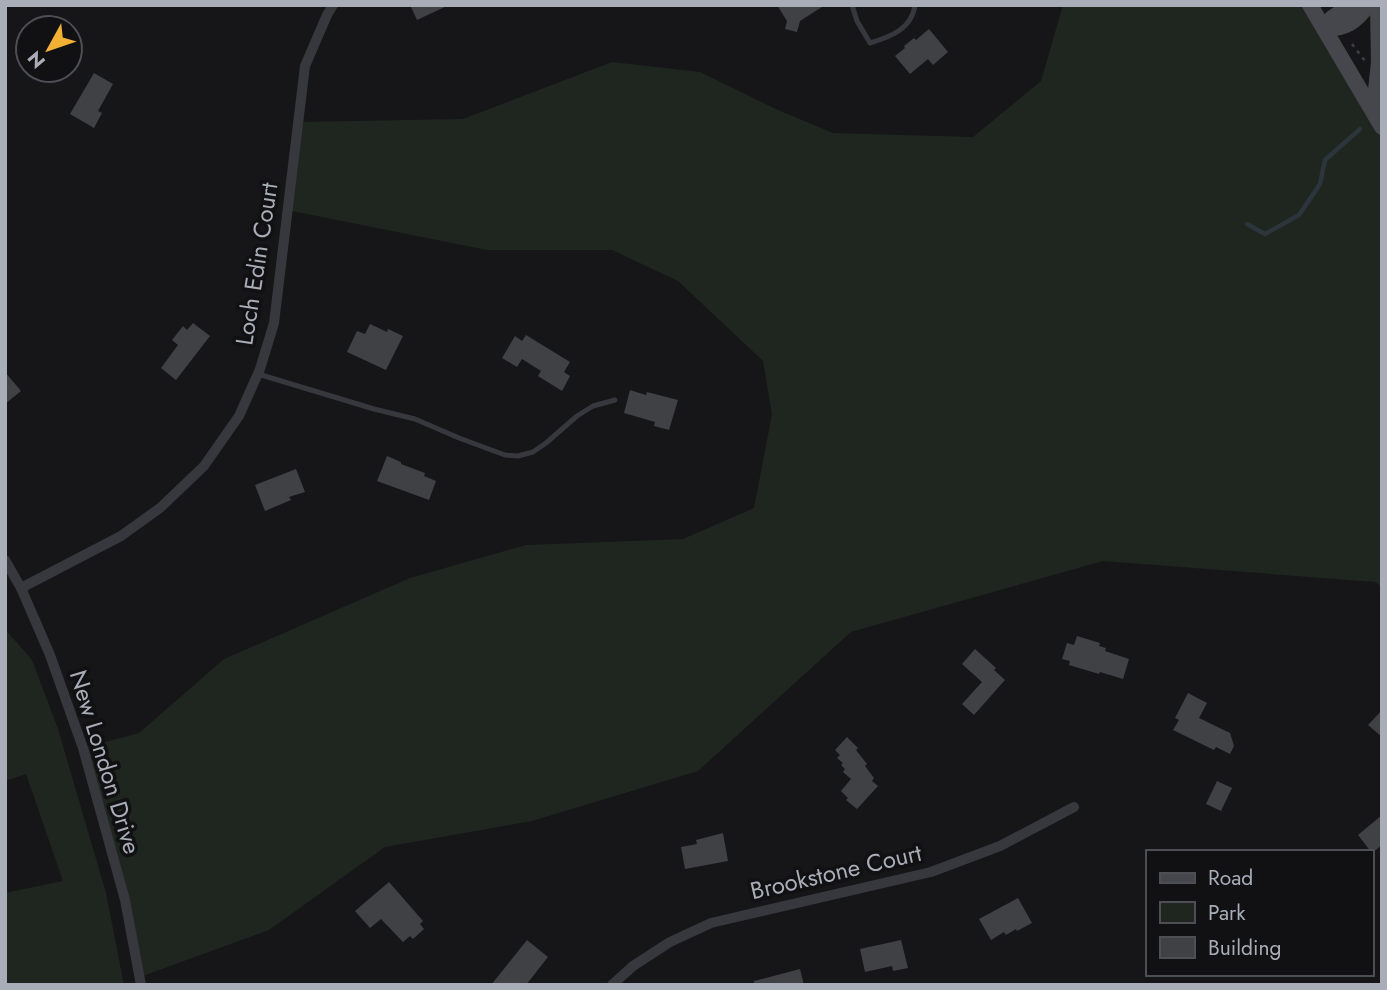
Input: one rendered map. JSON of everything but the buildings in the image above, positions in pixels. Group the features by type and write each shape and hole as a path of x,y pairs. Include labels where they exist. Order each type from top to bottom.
{"main road":[{"path":"1310,5 1380,124"},
{"path":"1325,29 1332,18 1351,5"},
{"path":"1325,29 1340,29 1361,14 1368,5"},
{"path":"1378,5 1379,63 1374,99 1380,124"}],"street":[{"name":"Loch Edin Court","path":"21,588 121,536 160,508 204,466 239,416 258,374 274,323 305,66 333,5"},
{"name":"New London Drive","path":"5,560 21,588 50,655 83,748 125,900 141,985"},
{"name":"Brookstone Court","path":"612,985 633,966 661,948 711,922 931,872 1000,846 1074,807"}],"lane":[{"path":"852,5 857,21 870,43 890,37 905,28 915,5"},
{"path":"258,374 415,419 505,455 518,456 533,452 593,406 615,400"}],"green space":[{"path":"1063,5 1310,5 1382,127 1382,587 1375,582 1103,561 851,632 698,771 532,821 385,847 269,930 140,977 83,748 139,733 224,659 410,578 526,545 683,539 754,508 772,414 763,361 678,281 612,250 487,250 287,210 298,122 463,119 612,62 700,72 833,133 973,137 1041,81"},
{"path":"5,629 32,660 58,729 106,893 124,985 5,985 5,893 63,881 26,774 5,781"}],"waterway":[{"path":"1247,224 1265,234 1299,215 1320,184 1325,160 1360,129"}]}
